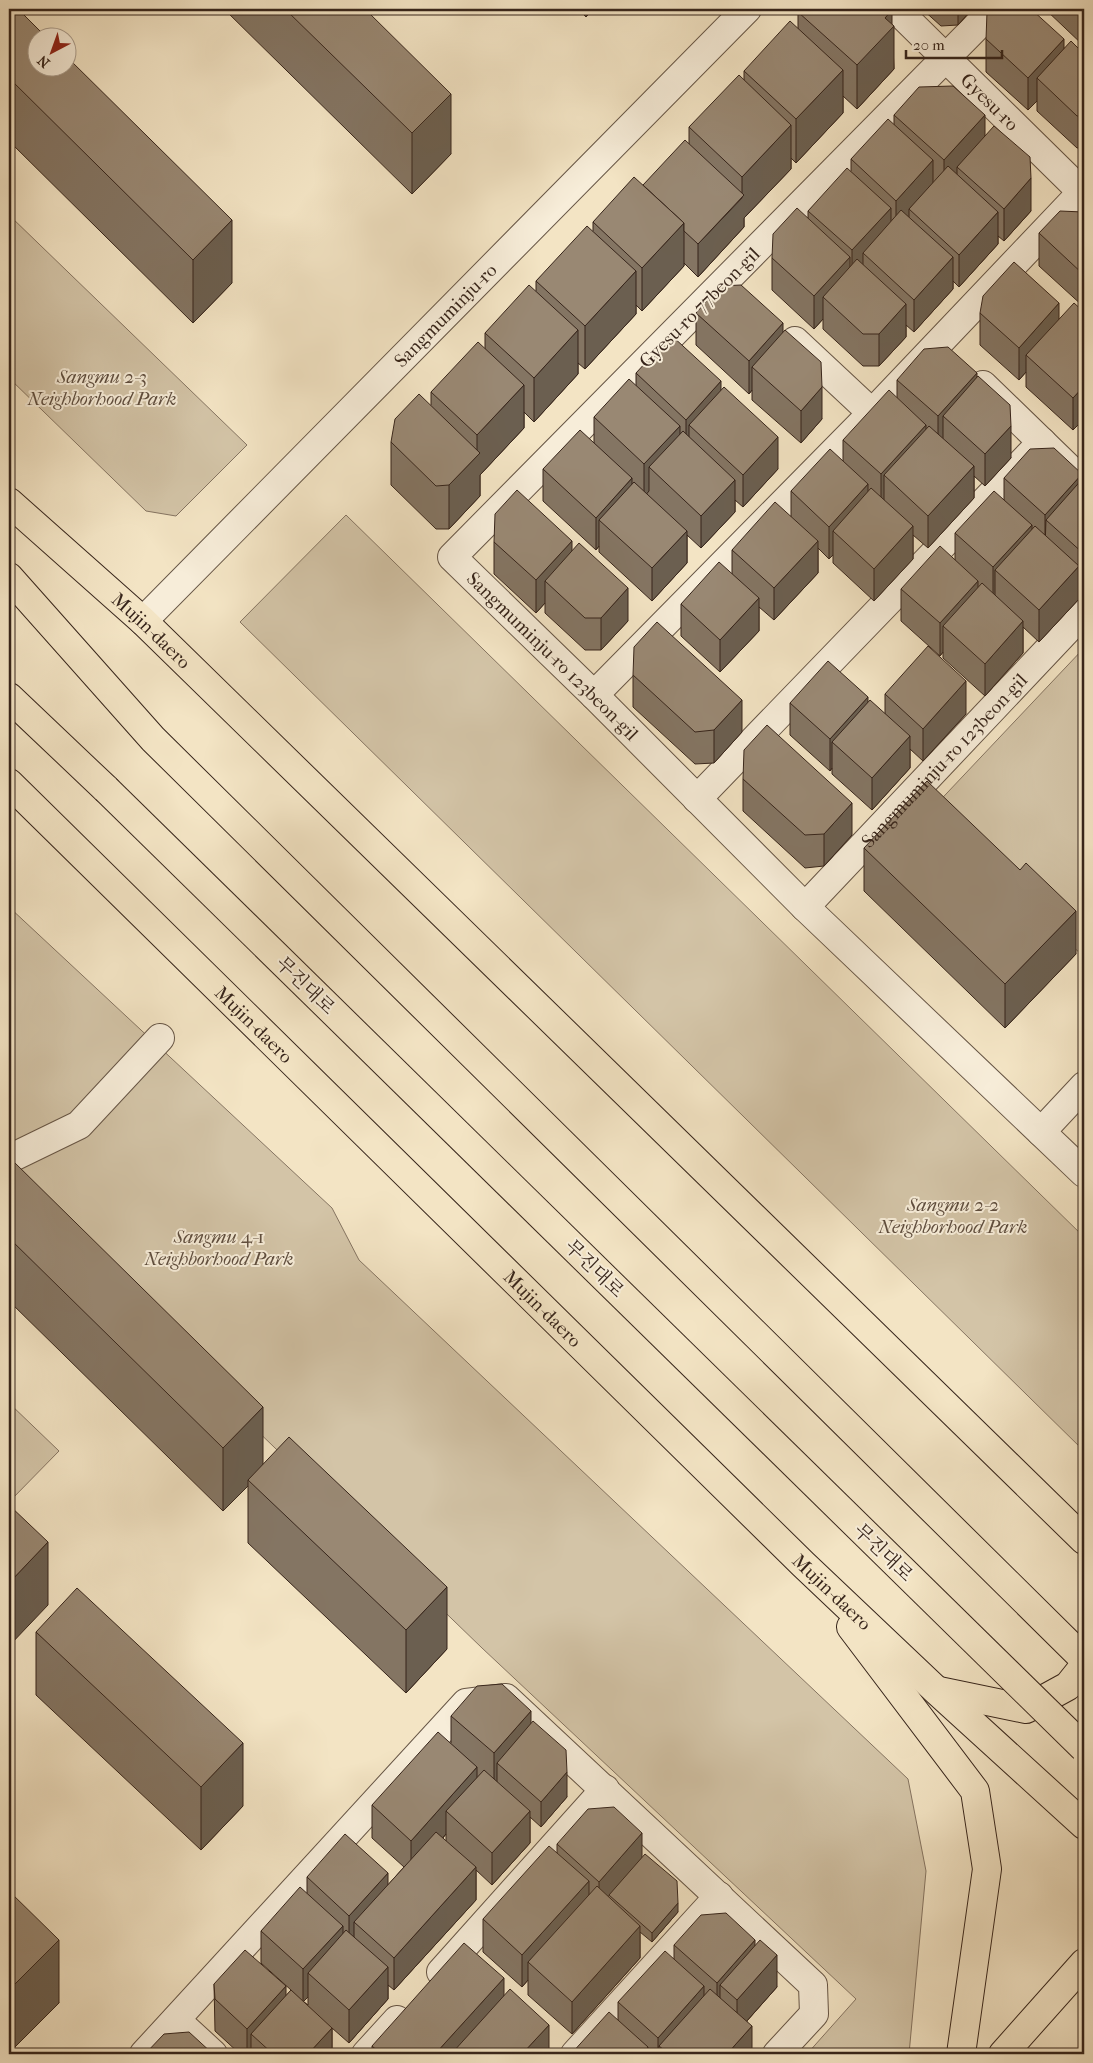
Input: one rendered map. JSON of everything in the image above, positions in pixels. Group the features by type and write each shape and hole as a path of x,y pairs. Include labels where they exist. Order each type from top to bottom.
{"main road":[{"name":"Mujin-daero","path":"9,502 143,621 1084,1540"},
{"path":"9,577 153,739 1084,1659"},
{"name":"무진대로","path":"9,697 106,789 1084,1748"},
{"name":"Mujin-daero","path":"9,783 803,1564 937,1691 1084,1825"},
{"path":"803,1564 975,1791 987,1869 961,2054"},
{"path":"937,1691 1026,1709 1068,1686 1084,1666"},
{"path":"1003,2054 1084,1963"}],"street":[{"name":"Sangmuminju-ro","path":"143,621 746,9"},
{"name":"Gyesu-ro","path":"896,9 1083,192"},
{"name":"Gyesu-ro 77beon-gil","path":"452,557 994,9"},
{"path":"594,695 872,413 1083,192"},
{"path":"728,278 749,298"},
{"path":"778,325 872,413"},
{"path":"939,342 1084,483"},
{"path":"697,799 1042,442"},
{"name":"Sangmuminju-ro 123beon-gil","path":"452,557 594,695 805,907 1084,1173"},
{"name":"Sangmuminju-ro 123beon-gil","path":"805,907 1084,612"},
{"path":"9,1159 79,1125 160,1038"},
{"path":"1041,1132 1084,1086"},
{"path":"144,2054 466,1703 506,1698 813,1985 814,2014 778,2054"},
{"path":"366,2054 605,1789"},
{"path":"575,2054 719,1896"},
{"path":"176,2020 213,2054"}],"green space":[{"name":"Sangmu 2-3 Neighborhood Park","path":"9,215 247,445 176,516 146,511 9,378"},
{"name":"Sangmu 2-2 Neighborhood Park","path":"346,515 1084,1237 1084,1451 240,622"},
{"path":"1084,648 1084,957 930,811"},
{"name":"Sangmu 4-1 Neighborhood Park","path":"9,907 332,1208 359,1260 908,1779 926,1871 909,2054 807,2054 856,1999 482,1648 9,1191"},
{"path":"9,1403 59,1451 9,1502"}],"building":[{"path":"11,9 18,9 37,28 28,28 28,78 78,78 78,68 232,220 193,260 9,78 9,11"},
{"path":"285,9 365,9 451,94 412,133"},
{"path":"801,9 890,9 892,10 885,18 894,26 857,65 798,12"},
{"path":"990,9 1031,9 1064,39 1028,78 986,39 987,12"},
{"path":"790,21 843,70 796,119 744,71"},
{"path":"1071,41 1084,54 1084,116 1077,116 1037,78"},
{"path":"739,75 791,125 742,177 689,127"},
{"path":"953,86 985,115 944,160 894,115 919,87"},
{"path":"888,119 933,160 896,201 851,159"},
{"path":"994,126 1030,157 1031,178 1004,209 957,167"},
{"path":"685,140 744,195 698,244 684,231 684,223 643,185"},
{"path":"948,166 998,212 959,255 909,209"},
{"path":"847,168 891,208 852,250 808,211"},
{"path":"634,177 684,223 642,268 593,222"},
{"path":"797,208 850,257 814,296 772,258 773,234"},
{"path":"901,210 953,257 914,300 863,253"},
{"path":"1060,211 1084,213 1084,275 1039,233"},
{"path":"587,226 636,271 585,326 536,281"},
{"path":"857,259 906,304 879,334 863,334 823,297"},
{"path":"1014,262 1059,303 1019,348 980,313 983,296"},
{"path":"529,285 578,330 534,378 485,333"},
{"path":"741,285 783,323 749,361 696,313 720,286"},
{"path":"1074,303 1084,312 1084,386 1073,398 1026,355"},
{"path":"785,330 821,362 822,387 801,411 752,367"},
{"path":"671,335 721,381 686,420 636,373"},
{"path":"478,342 524,385 477,435 431,392"},
{"path":"948,347 977,373 938,416 897,380 924,349"},
{"path":"978,376 1010,405 1011,426 985,454 943,416"},
{"path":"629,379 680,426 644,464 594,417"},
{"path":"724,387 778,437 743,475 689,425"},
{"path":"889,390 926,425 881,474 843,440"},
{"path":"419,394 480,453 449,485 436,486 391,442 395,419"},
{"path":"1084,404 1084,414 1079,410"},
{"path":"929,426 974,466 928,516 884,475"},
{"path":"580,430 632,478 596,518 543,469"},
{"path":"683,431 735,480 701,516 649,467"},
{"path":"1054,448 1082,474 1045,515 1004,478 1030,449"},
{"path":"830,449 868,484 829,527 791,491"},
{"path":"1084,477 1084,554 1046,520"},
{"path":"634,482 687,531 652,568 599,520"},
{"path":"871,488 913,526 874,569 833,531"},
{"path":"517,490 572,541 536,580 494,542 495,514"},
{"path":"994,491 1032,525 993,567 955,533"},
{"path":"775,502 818,541 774,588 732,550"},
{"path":"1035,526 1079,566 1039,610 995,570"},
{"path":"579,543 628,588 601,618 585,618 545,581"},
{"path":"940,546 978,581 940,623 901,589"},
{"path":"719,562 759,598 720,640 681,604"},
{"path":"982,583 1023,621 985,664 943,626"},
{"path":"657,622 742,700 714,730 695,732 633,675 634,647"},
{"path":"928,646 966,681 923,729 885,694"},
{"path":"828,661 868,697 830,739 790,703"},
{"path":"870,700 910,736 872,778 832,742"},
{"path":"767,725 852,803 824,834 805,835 743,779 744,750"},
{"path":"927,781 1020,870 1026,863 1076,911 1005,984 864,848"},
{"path":"1084,1086 1084,1106 1082,1104 1082,1089"},
{"path":"13,1161 263,1407 223,1448 9,1238 9,1165"},
{"path":"289,1437 447,1587 406,1630 248,1480"},
{"path":"9,1505 48,1542 9,1583"},
{"path":"77,1588 243,1743 201,1787 36,1632"},
{"path":"502,1684 531,1711 494,1753 451,1716 477,1686"},
{"path":"533,1721 566,1750 567,1772 541,1802 497,1763"},
{"path":"438,1732 477,1767 411,1841 372,1805"},
{"path":"484,1770 530,1811 492,1853 446,1811"},
{"path":"614,1807 642,1833 599,1882 557,1844 588,1809"},
{"path":"436,1832 476,1867 394,1958 354,1922"},
{"path":"345,1834 388,1873 349,1916 307,1877"},
{"path":"549,1846 589,1881 522,1955 483,1919"},
{"path":"645,1854 677,1881 678,1903 652,1933 609,1895"},
{"path":"597,1886 640,1926 572,2002 528,1962"},
{"path":"300,1887 343,1926 303,1969 261,1931"},
{"path":"9,1891 59,1940 11,1988 9,1986"},
{"path":"726,1913 755,1940 717,1983 674,1945 701,1915"},
{"path":"346,1930 388,1967 349,2010 308,1973"},
{"path":"760,1940 777,1955 737,2000 720,1985"},
{"path":"464,1943 504,1978 435,2054 381,2054 372,2046"},
{"path":"245,1950 286,1986 247,2029 215,1999 214,1984"},
{"path":"665,1951 704,1986 658,2038 618,2002"},
{"path":"510,1989 549,2025 522,2054 456,2054 453,2052"},
{"path":"710,1989 752,2026 727,2054 669,2054 659,2046"},
{"path":"291,1990 332,2028 308,2054 273,2054 251,2034"},
{"path":"609,2012 648,2047 642,2054 571,2054"},
{"path":"189,2032 213,2054 145,2054 164,2034"}]}
